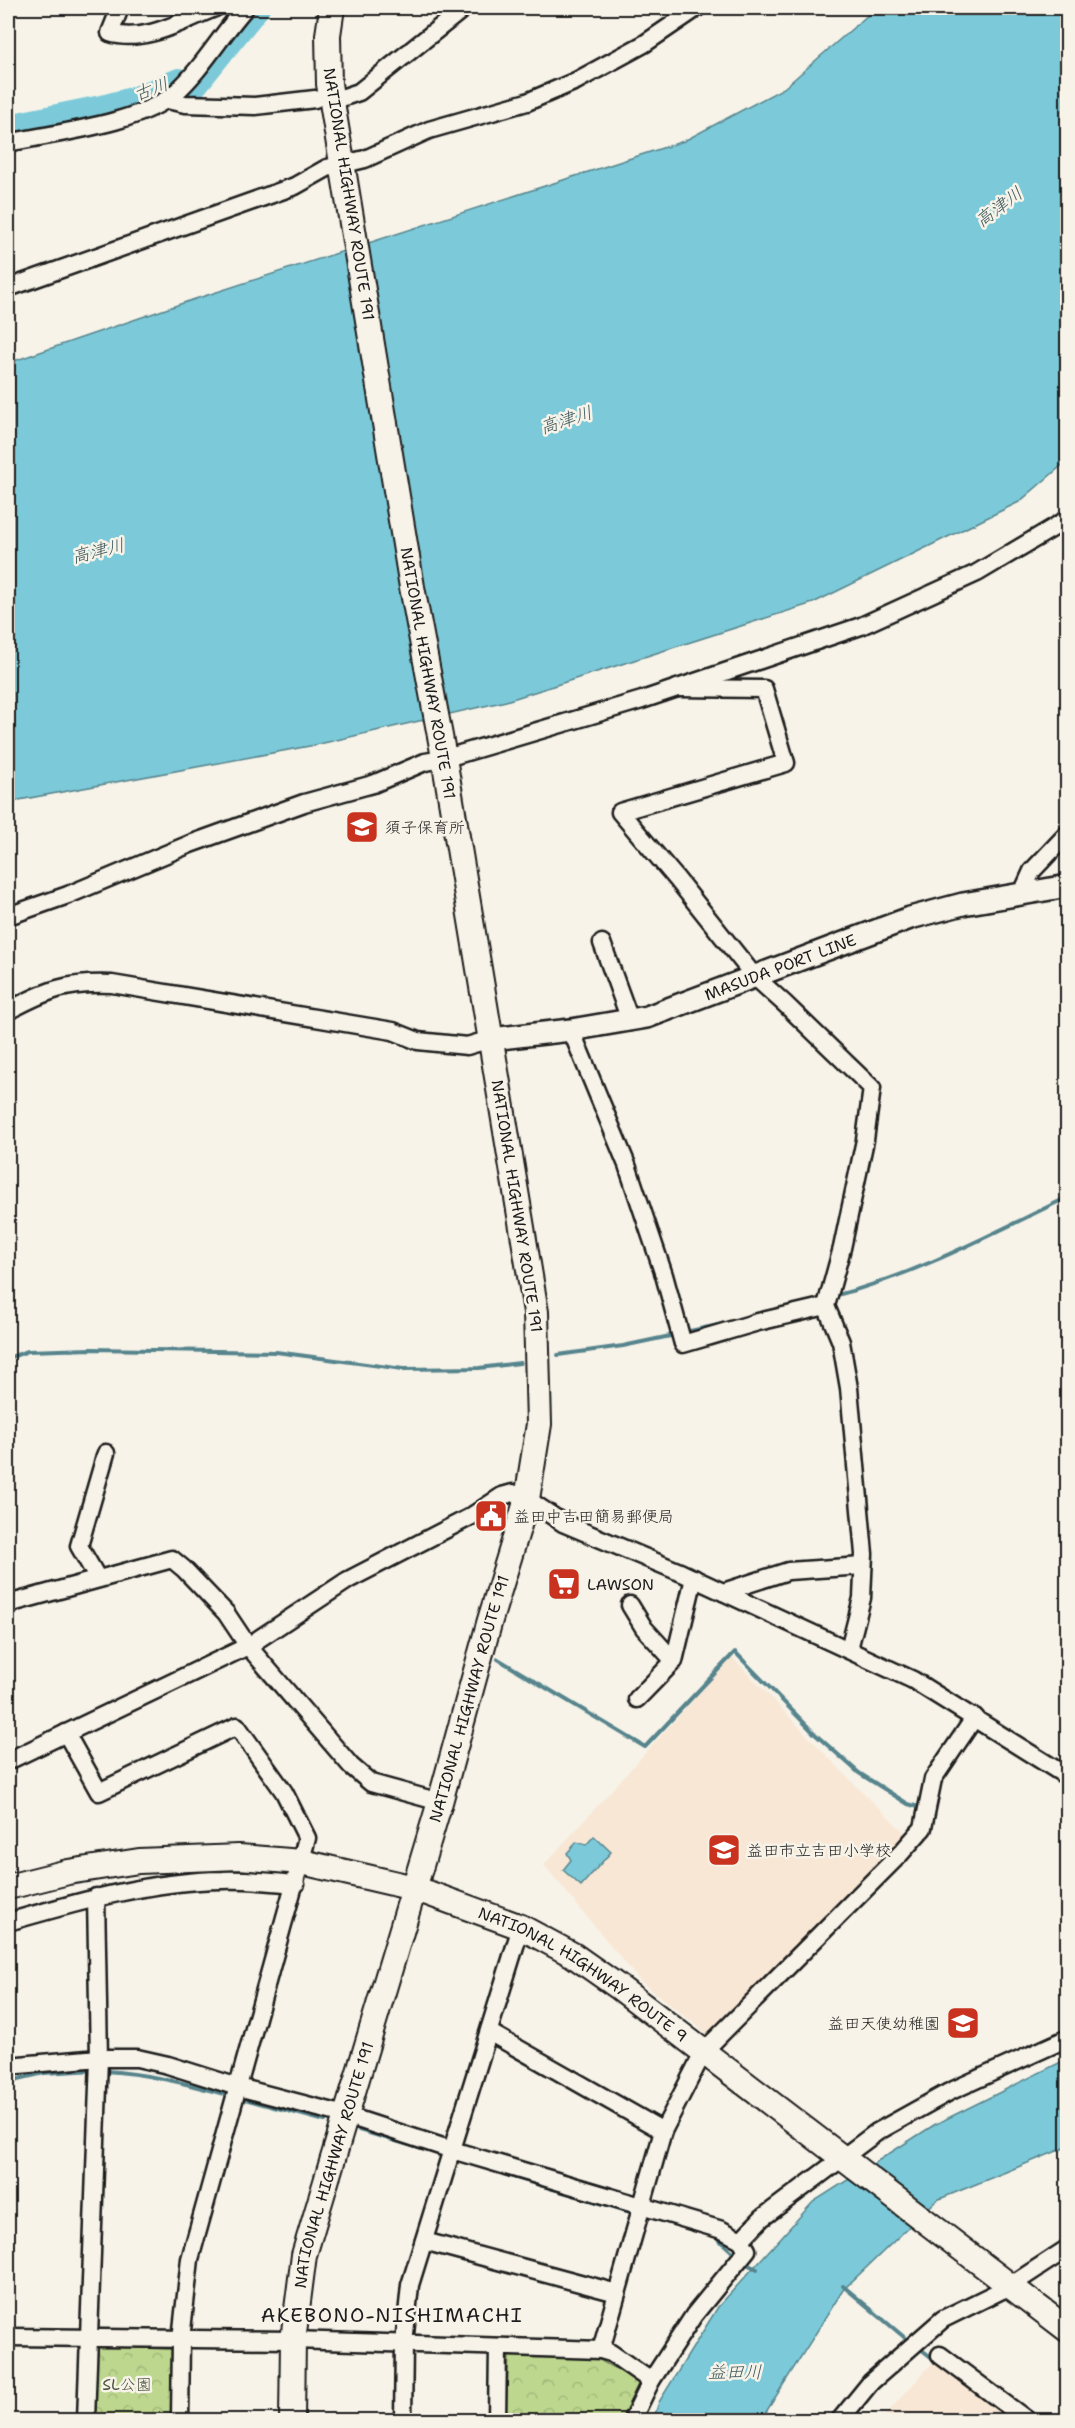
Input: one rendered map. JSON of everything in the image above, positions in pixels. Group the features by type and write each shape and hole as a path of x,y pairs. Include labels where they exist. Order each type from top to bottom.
{"highway":[{"name":"NATIONAL HIGHWAY ROUTE 191","path":"292,2421 293,2340 304,2255 440,1802 527,1498 539,1424 536,1312 329,84 328,35 332,8"},
{"name":"NATIONAL HIGHWAY ROUTE 9","path":"8,1887 68,1872 139,1861 239,1857 299,1873 414,1887 521,1927 573,1955 704,2051 1068,2330"}],"main road":[{"name":"MASUDA PORT LINE","path":"491,1039 571,1030 647,1017 910,918 963,904 1068,886"}],"street":[{"path":"120,8 110,33 117,35 146,34 215,8"},
{"path":"344,97 359,92 464,8"},
{"path":"8,288 295,186 327,168 343,169 429,130 528,102 576,81 644,44 697,8"},
{"path":"8,143 136,115 166,100 190,78 242,9"},
{"path":"166,100 185,104 255,106 315,99"},
{"path":"8,916 69,895 190,844 304,803 373,784 443,756 678,688 861,626 977,573 1068,519"},
{"path":"678,688 764,689 786,763 620,812 754,976 872,1088 865,1140 844,1238 826,1306 841,1342 849,1388 863,1566 862,1598 849,1649"},
{"path":"1022,893 1032,871 1068,833"},
{"path":"602,943 630,1020"},
{"path":"8,1011 44,992 88,983 112,984 393,1031 418,1041 467,1046 491,1039"},
{"path":"571,1030 627,1165 664,1275 683,1344 758,1322 826,1306"},
{"path":"98,1579 79,1546 106,1453"},
{"path":"8,1761 248,1646 348,1580 470,1517 502,1496 513,1493 527,1498 563,1523 694,1578 913,1680 1068,1777"},
{"path":"8,1604 172,1559 226,1613 248,1646 351,1766 370,1783 440,1802"},
{"path":"723,1592 788,1570 863,1566"},
{"path":"637,1699 674,1661 694,1578"},
{"path":"630,1605 644,1628 674,1661"},
{"path":"601,2350 663,2131 704,2051 901,1853 923,1828 933,1779 975,1717"},
{"path":"66,1733 99,1792 237,1726 284,1792 307,1838 190,2259 181,2339 180,2421"},
{"path":"8,1922 96,1897 163,1885 299,1873"},
{"path":"86,2421 99,2058 96,1897"},
{"path":"403,2421 404,2344 410,2285 521,1927"},
{"path":"489,2032 663,2131"},
{"path":"741,2240 762,2218 845,2159 877,2132 949,2092 1068,2038"},
{"path":"8,2066 99,2058 137,2058 168,2065 238,2087 345,2115 452,2150 722,2230 741,2240 747,2250 694,2315 651,2381 632,2421"},
{"path":"424,2241 617,2293"},
{"path":"840,2421 871,2382 943,2319 1068,2248"},
{"path":"8,2337 293,2340 601,2350 611,2353 651,2381"},
{"path":"497,2421 498,2347"},
{"path":"940,2355 1027,2421"}],"shaded area":[{"name":"益田市立吉田小学校","path":"732,1657 854,1784 906,1834 709,2035 641,1982 544,1865"},
{"path":"935,2360 1013,2420 881,2420"}],"green space":[{"name":"SL公園","path":"91,2346 172,2349 171,2420 89,2420"},
{"path":"509,2356 598,2359 639,2382 621,2420 505,2420"}],"water":[{"name":"高津川","path":"876,8 1067,8 1067,461 1019,502 813,603 506,701 315,745 8,802 8,363 189,301 684,141 784,88"},
{"path":"594,1836 611,1852 581,1886 563,1870 571,1860 567,1853 577,1842 586,1845"},
{"name":"益田川","path":"1067,2059 1067,2147 937,2200 843,2290 761,2420 653,2420 659,2402 718,2307 813,2202 934,2125"}],"waterway":[{"name":"古川","path":"8,125 136,97 179,79 197,85 259,8"},
{"path":"834,1296 924,1265 1068,1197"},
{"path":"685,1332 728,1323"},
{"path":"558,1355 623,1346 675,1335"},
{"path":"8,1358 28,1351 91,1349 276,1352 403,1369 479,1368 520,1363"},
{"path":"498,1659 645,1747 735,1652 816,1735 859,1773 908,1804 922,1808"},
{"path":"10,2081 44,2073 95,2070"},
{"path":"103,2071 183,2083 231,2096"},
{"path":"241,2098 325,2121"},
{"path":"359,2130 436,2153"},
{"path":"503,2174 634,2213"},
{"path":"714,2235 737,2256"},
{"path":"742,2262 757,2269"},
{"path":"843,2286 904,2337"},
{"path":"922,2350 936,2361"}],"place":[{"name":"須子保育所","path":"362,827"},
{"name":"益田中吉田簡易郵便局","path":"491,1516"},
{"name":"LAWSON","path":"564,1584"},
{"name":"益田市立吉田小学校","path":"724,1850"},
{"name":"益田天使幼稚園","path":"963,2023"}],"district":[{"name":"AKEBONO-NISHIMACHI","path":"392,2315"}]}
